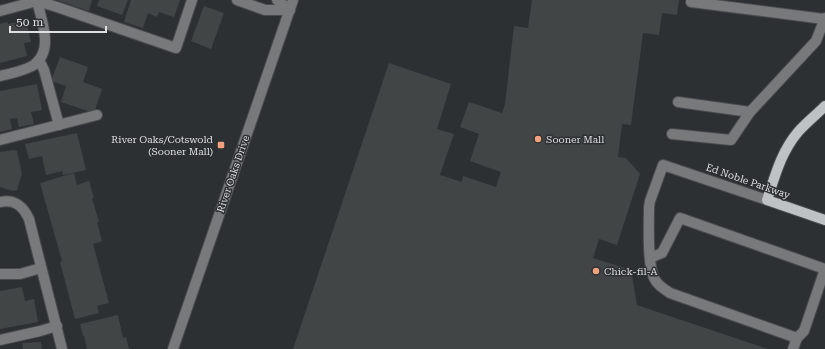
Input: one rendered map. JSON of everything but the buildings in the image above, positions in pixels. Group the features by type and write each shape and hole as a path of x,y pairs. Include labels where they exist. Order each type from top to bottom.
{"main road":[{"path":"767,200 777,170 787,147 798,133 825,106"},
{"name":"Ed Noble Parkway","path":"767,200 825,220"}],"street":[{"path":"0,11 37,1 176,48 192,0"},
{"path":"237,0 265,10 292,5"},
{"path":"277,0 292,5"},
{"path":"0,76 31,66 42,55 46,42 37,1"},
{"path":"672,134 731,140 750,112 816,41 825,18 691,2"},
{"name":"River Oaks Drive","path":"173,349 292,5"},
{"path":"38,60 44,70 59,125"},
{"path":"678,102 750,112"},
{"path":"0,140 97,115"},
{"name":"Ed Noble Parkway","path":"650,258 650,201 663,165 767,200"},
{"path":"0,202 12,202 24,209 29,219 62,349"},
{"path":"793,349 797,338 804,331 825,269 680,218 662,253 650,258 654,278 662,287 670,293 797,338"},
{"path":"0,274 20,274 41,268"},
{"path":"0,340 57,326"}],"place":[{"name":"Sooner Mall","path":"538,139"},
{"name":"River Oaks/Cotswold (Sooner Mall)","path":"221,145"},
{"name":"Chick-fil-A","path":"596,271"}]}
